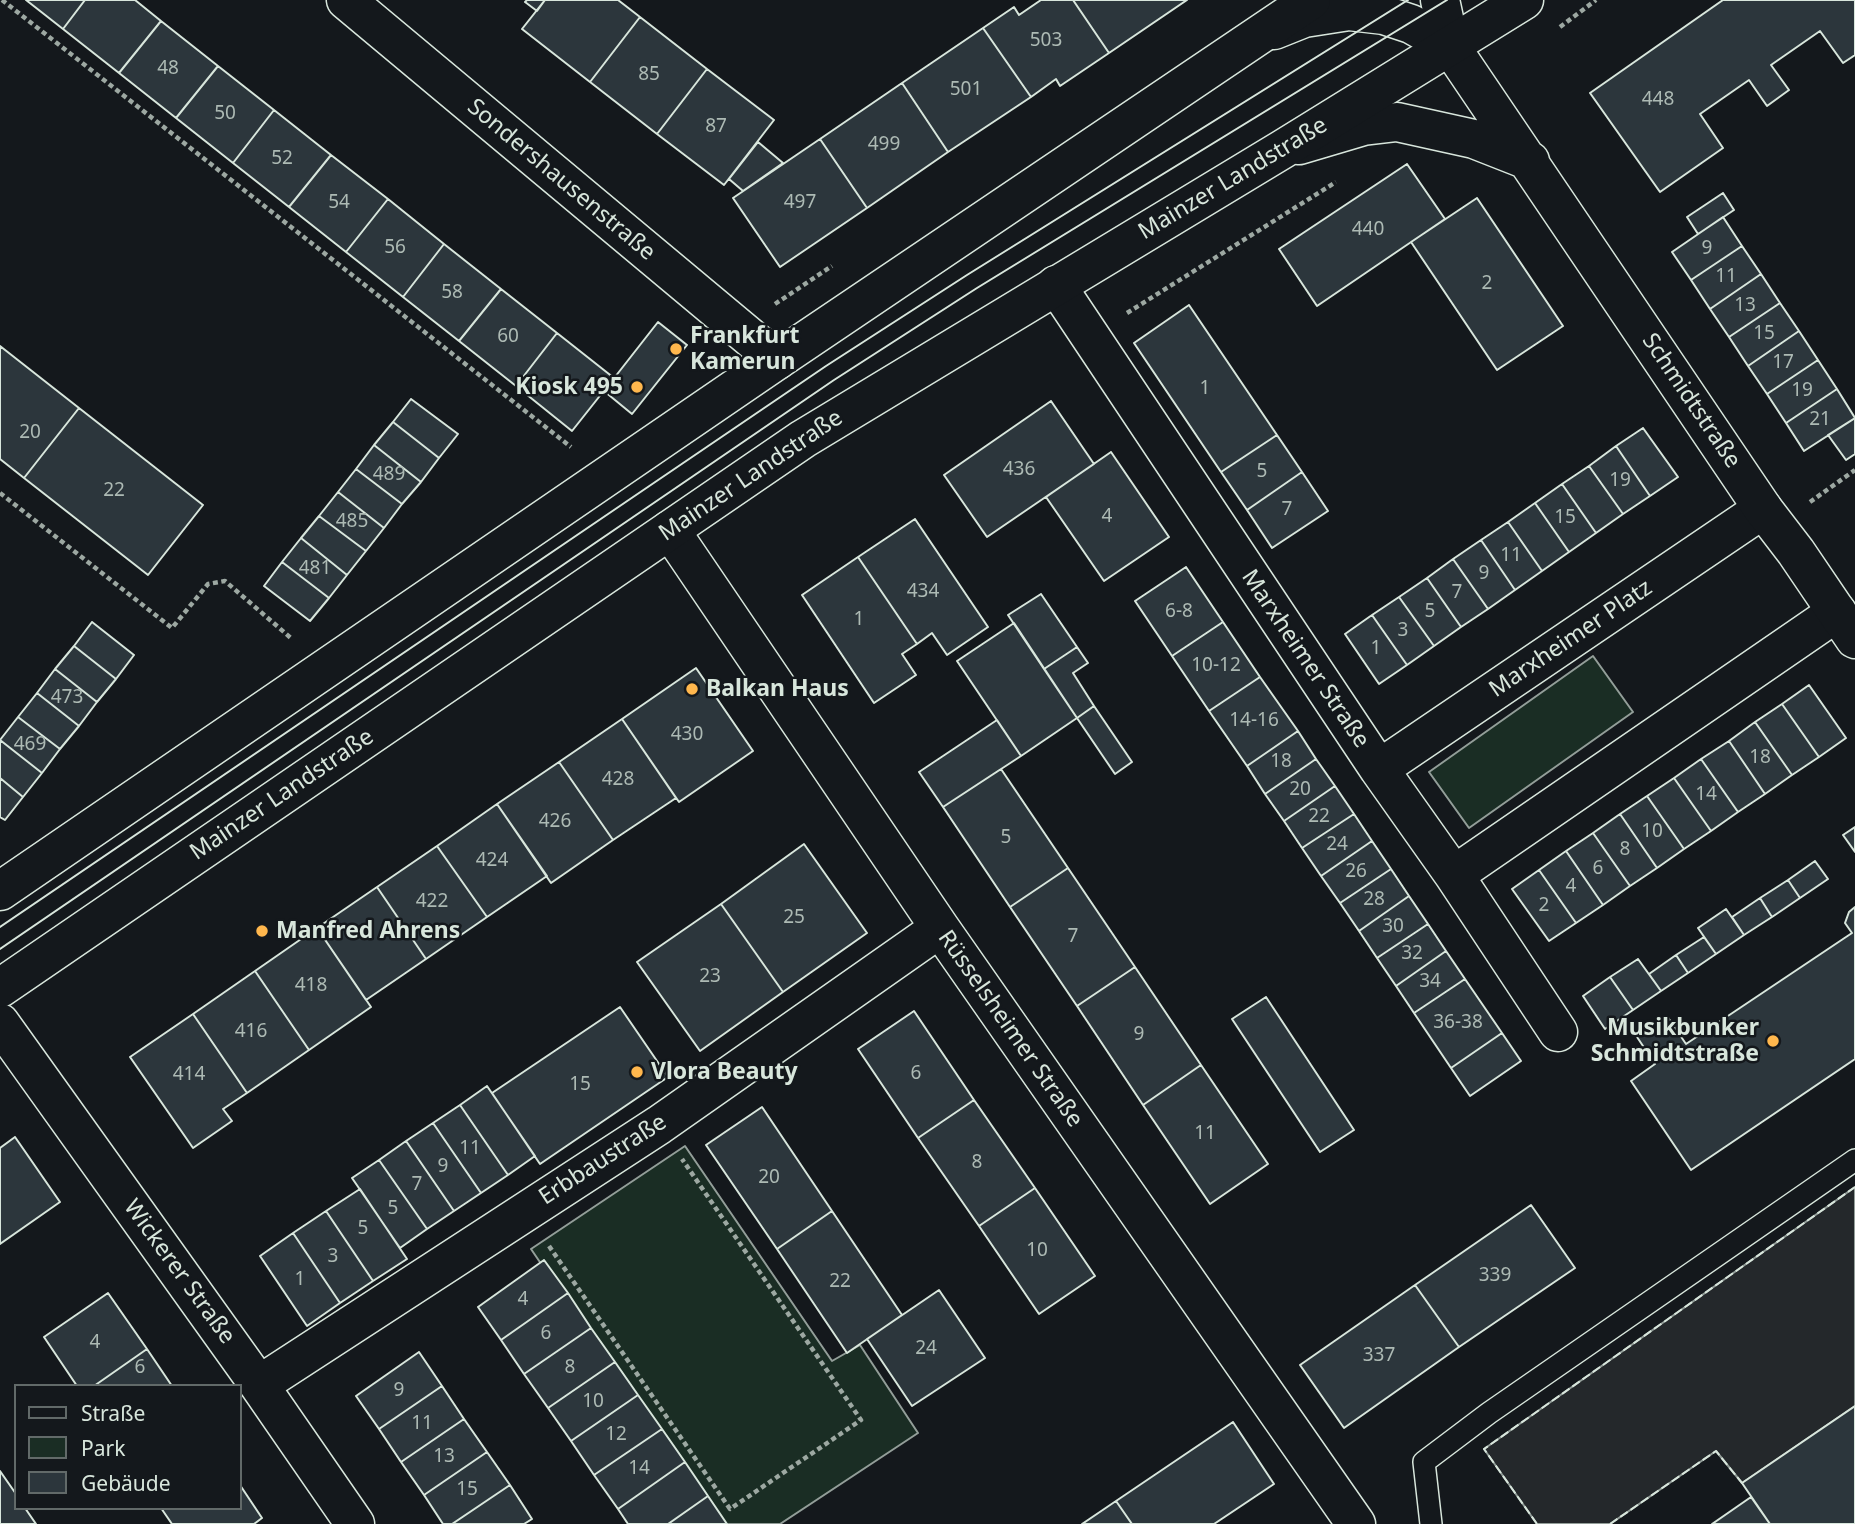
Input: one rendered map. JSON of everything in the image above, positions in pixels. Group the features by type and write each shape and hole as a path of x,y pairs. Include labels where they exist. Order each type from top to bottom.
{"street":[{"name":"Sondershausenstraße","path":"346,0 777,360"},
{"path":"0,891 777,360 1311,0"},
{"name":"Schmidtstraße","path":"1440,0 1450,46 1846,626"},
{"name":"Mainzer Landstraße","path":"0,988 803,439 1524,0"},
{"name":"Schmidtstraße","path":"1255,38 1304,19 1349,11 1384,15 1411,24 1450,46"},
{"path":"1283,149 1363,126 1397,121 1474,139 1530,161"},
{"name":"Marxheimer Straße","path":"1056,285 1558,1032"},
{"name":"Marxheimer Platz","path":"1379,769 1770,518"},
{"name":"Rüsselsheimer Straße","path":"670,530 940,928 1356,1524"},
{"path":"1454,875 1846,626"},
{"name":"Erbbaustraße","path":"260,1385 659,1125 940,928"},
{"name":"Wickerer Straße","path":"0,1023 260,1385 355,1524"}],"lane":[{"path":"1431,1524 1424,1462 1500,1405 1855,1160"}],"path":[{"path":"2,0 569,445 596,484"},
{"path":"1583,0 1587,6"},
{"path":"1770,518 1855,470"},
{"path":"0,494 172,628 208,584 225,581 295,642"},
{"path":"525,1210 730,1509 861,1420 659,1125"}],"green space":[{"path":"1593,656 1633,712 1469,828 1429,772"},
{"path":"685,1146 832,1361 860,1345 918,1433 780,1524 718,1524 531,1249"}],"shaded area":[{"path":"1855,1187 1855,1406 1742,1483 1716,1451 1610,1524 1537,1524 1484,1449"}],"building":[{"path":"26,0 85,0 63,29"},
{"path":"85,0 135,0 161,21 119,73 63,29"},
{"path":"545,0 537,11 525,2"},
{"path":"545,0 618,0 640,17 590,82 522,29"},
{"path":"1041,0 1073,0 1109,53 1060,86 1056,79 1031,97 983,28 1014,7 1019,15"},
{"path":"1073,0 1187,0 1109,53"},
{"path":"1723,0 1855,0 1855,55 1843,63 1820,31 1771,65 1789,90 1767,106 1749,80 1700,114 1723,148 1660,192 1590,93"},
{"path":"640,17 707,69 657,134 590,82"},
{"path":"161,21 218,66 176,118 119,73"},
{"path":"983,28 1031,97 948,152 902,83"},
{"path":"218,66 274,110 233,163 176,118"},
{"path":"707,69 774,120 724,185 657,134"},
{"path":"902,83 948,152 867,208 820,139"},
{"path":"274,110 331,155 289,207 233,163"},
{"path":"820,139 867,208 780,267 733,198"},
{"path":"758,142 783,163 743,191 729,179"},
{"path":"331,155 388,199 346,252 289,207"},
{"path":"1407,164 1445,219 1317,306 1279,249"},
{"path":"1723,193 1734,210 1698,234 1687,217"},
{"path":"1477,198 1563,326 1497,370 1411,242"},
{"path":"388,199 444,244 403,297 346,252"},
{"path":"1723,217 1742,246 1691,280 1672,252"},
{"path":"444,244 501,289 459,341 403,297"},
{"path":"1742,246 1761,274 1710,309 1691,280"},
{"path":"1761,274 1780,303 1729,337 1710,309"},
{"path":"501,289 557,333 516,386 459,341"},
{"path":"1780,303 1799,331 1748,366 1729,337"},
{"path":"1189,305 1277,435 1221,472 1134,343"},
{"path":"658,322 687,345 632,414 604,391"},
{"path":"1799,331 1818,360 1767,394 1748,366"},
{"path":"557,333 614,378 572,431 516,386"},
{"path":"0,346 79,408 24,478 0,459"},
{"path":"1818,360 1837,389 1786,423 1767,394"},
{"path":"1837,389 1855,418 1804,451 1786,423"},
{"path":"411,399 458,434 439,458 393,422"},
{"path":"1051,401 1094,464 987,537 944,475"},
{"path":"79,408 203,505 148,575 24,478"},
{"path":"1855,418 1855,454 1846,460 1828,435"},
{"path":"393,422 439,458 421,482 374,445"},
{"path":"1643,428 1678,477 1650,496 1616,446"},
{"path":"1277,435 1302,472 1247,510 1221,472"},
{"path":"374,445 421,482 402,504 356,469"},
{"path":"1616,446 1650,496 1623,514 1589,466"},
{"path":"1111,452 1169,537 1104,581 1046,497"},
{"path":"1589,466 1623,514 1596,533 1562,484"},
{"path":"356,469 402,504 384,528 338,492"},
{"path":"1302,472 1328,511 1272,548 1247,510"},
{"path":"1562,484 1596,533 1569,552 1535,503"},
{"path":"338,492 384,528 366,551 319,516"},
{"path":"1535,503 1569,552 1542,571 1508,522"},
{"path":"319,516 366,551 347,575 301,538"},
{"path":"915,519 988,627 947,655 932,633 917,644 858,557"},
{"path":"1508,522 1542,571 1515,590 1481,540"},
{"path":"301,538 347,575 329,598 282,562"},
{"path":"1481,540 1515,590 1488,609 1453,559"},
{"path":"858,557 917,644 902,654 916,675 874,703 802,595"},
{"path":"1453,559 1488,609 1461,627 1427,578"},
{"path":"282,562 329,598 310,621 264,586"},
{"path":"1186,567 1223,622 1172,656 1135,601"},
{"path":"1427,578 1461,627 1434,646 1399,597"},
{"path":"1041,594 1077,647 1044,669 1008,615"},
{"path":"1399,597 1434,646 1407,665 1372,615"},
{"path":"1372,615 1407,665 1379,684 1345,634"},
{"path":"92,622 134,655 116,679 74,646"},
{"path":"1223,622 1260,677 1209,711 1172,656"},
{"path":"1014,623 1077,718 1021,756 957,661"},
{"path":"74,646 116,679 97,702 55,669"},
{"path":"1077,647 1088,663 1073,673 1094,706 1077,718 1044,669"},
{"path":"696,668 753,751 679,802 622,719"},
{"path":"55,669 97,702 79,726 37,693"},
{"path":"1260,677 1298,731 1247,766 1209,711"},
{"path":"1809,685 1846,738 1819,757 1782,704"},
{"path":"37,693 79,726 60,749 18,717"},
{"path":"1782,704 1819,757 1792,775 1755,722"},
{"path":"1094,706 1132,762 1115,774 1077,718"},
{"path":"18,717 60,749 42,773 0,740"},
{"path":"622,719 676,798 613,840 559,762"},
{"path":"997,720 1021,756 943,807 919,772"},
{"path":"1755,722 1792,775 1765,794 1729,741"},
{"path":"1298,731 1316,759 1265,794 1247,766"},
{"path":"0,740 42,773 23,797 0,778"},
{"path":"1729,741 1765,794 1738,812 1701,759"},
{"path":"1316,759 1335,786 1284,821 1265,794"},
{"path":"1701,759 1738,812 1711,831 1674,778"},
{"path":"559,762 613,840 551,883 497,804"},
{"path":"1001,769 1068,868 1010,907 943,807"},
{"path":"0,778 23,797 5,820 0,817"},
{"path":"1674,778 1711,831 1684,849 1647,796"},
{"path":"1335,786 1354,814 1302,848 1284,821"},
{"path":"1647,796 1684,849 1657,868 1620,814"},
{"path":"497,804 547,876 487,917 437,846"},
{"path":"1354,814 1372,841 1321,876 1302,848"},
{"path":"1620,814 1657,868 1630,886 1593,833"},
{"path":"1855,827 1855,852 1843,835"},
{"path":"1593,833 1630,886 1603,905 1566,851"},
{"path":"1372,841 1391,869 1340,903 1321,876"},
{"path":"804,844 867,933 783,992 721,904"},
{"path":"437,846 487,917 426,959 377,887"},
{"path":"1566,851 1603,905 1576,923 1539,870"},
{"path":"1815,861 1828,879 1800,898 1788,880"},
{"path":"1068,868 1135,967 1077,1006 1010,907"},
{"path":"1391,869 1409,896 1359,931 1340,903"},
{"path":"1539,870 1576,923 1549,941 1512,889"},
{"path":"1788,880 1800,898 1772,917 1760,898"},
{"path":"377,887 426,959 366,1000 317,928"},
{"path":"1409,896 1428,924 1377,958 1359,931"},
{"path":"1760,898 1772,917 1744,935 1732,917"},
{"path":"721,904 783,992 700,1051 637,962"},
{"name":"Musikbunker Schmidtstraße","path":"1855,907 1855,1059 1691,1170 1631,1081 1655,1064 1637,1037 1667,1016 1686,1044 1852,933 1845,923 1849,912"},
{"path":"1726,909 1744,935 1716,954 1698,928"},
{"path":"1428,924 1446,951 1396,986 1377,958"},
{"path":"317,928 371,1007 309,1050 255,971"},
{"path":"1704,937 1716,954 1688,973 1676,955"},
{"path":"1446,951 1465,979 1414,1013 1396,986"},
{"path":"1676,955 1688,973 1661,991 1649,974"},
{"path":"1638,959 1661,991 1633,1010 1610,977"},
{"path":"1135,967 1201,1065 1143,1105 1077,1006"},
{"path":"255,971 309,1050 247,1093 193,1014"},
{"path":"1610,977 1633,1010 1605,1029 1583,996"},
{"path":"1465,979 1502,1033 1451,1068 1414,1013"},
{"path":"1266,997 1354,1130 1320,1152 1232,1019"},
{"path":"620,1007 668,1077 540,1164 492,1093"},
{"path":"914,1011 974,1100 918,1138 858,1049"},
{"path":"193,1014 247,1093 223,1109 232,1121 193,1148 130,1057"},
{"path":"1502,1033 1521,1061 1470,1096 1451,1068"},
{"path":"1201,1065 1268,1164 1210,1204 1143,1105"},
{"path":"487,1086 535,1156 508,1175 460,1105"},
{"path":"974,1100 1035,1188 979,1226 918,1138"},
{"path":"460,1105 508,1175 481,1193 433,1123"},
{"path":"762,1107 832,1211 777,1249 706,1145"},
{"path":"433,1123 481,1193 454,1211 406,1141"},
{"path":"15,1137 60,1202 0,1244 0,1148"},
{"path":"406,1141 454,1211 427,1229 379,1160"},
{"path":"379,1160 427,1229 400,1248 352,1178"},
{"path":"1035,1188 1095,1276 1039,1314 979,1226"},
{"path":"360,1189 407,1259 373,1281 326,1211"},
{"path":"1531,1205 1575,1268 1459,1347 1415,1285"},
{"path":"326,1211 373,1281 340,1303 293,1233"},
{"path":"832,1211 902,1315 847,1353 777,1249"},
{"path":"293,1233 340,1303 307,1326 260,1256"},
{"path":"544,1260 568,1293 501,1340 478,1307"},
{"path":"1415,1285 1459,1347 1344,1428 1300,1365"},
{"path":"939,1290 985,1358 912,1406 867,1339"},
{"path":"108,1293 147,1349 97,1384 76,1384 44,1337"},
{"path":"568,1293 591,1328 524,1374 501,1340"},
{"path":"591,1328 615,1362 548,1408 524,1374"},
{"path":"147,1349 171,1384 97,1384"},
{"path":"419,1352 442,1386 379,1429 356,1396"},
{"path":"615,1362 638,1395 571,1441 548,1408"},
{"path":"442,1386 464,1419 401,1462 379,1429"},
{"path":"638,1395 662,1429 594,1475 571,1441"},
{"path":"1855,1406 1855,1524 1770,1524 1742,1483"},
{"path":"464,1419 487,1452 424,1495 401,1462"},
{"path":"1233,1422 1274,1484 1214,1524 1132,1524 1116,1501"},
{"path":"662,1429 685,1462 618,1509 594,1475"},
{"path":"487,1452 510,1485 452,1524 443,1524 424,1495"},
{"path":"685,1462 708,1496 668,1524 628,1524 618,1509"},
{"path":"0,1471 14,1491 14,1510 26,1510 36,1524 0,1524"},
{"path":"510,1485 532,1519 524,1524 452,1524"},
{"path":"242,1488 262,1518 254,1524 172,1524 162,1510 242,1510"},
{"path":"708,1496 727,1524 668,1524"},
{"path":"1751,1497 1770,1524 1712,1524"},
{"path":"1116,1501 1132,1524 1082,1524"}],"tram line":[{"path":"0,927 826,366 1408,0"},
{"path":"0,949 834,380 977,288 1447,0"}],"fence":[{"path":"1537,1524 1484,1449 1855,1187"},
{"path":"1610,1524 1716,1451 1742,1483"}],"place":[{"name":"Frankfurt Kamerun","path":"676,349"},
{"name":"Kiosk 495","path":"637,387"},
{"name":"Balkan Haus","path":"692,689"},
{"name":"Manfred Ahrens","path":"262,931"},
{"name":"Musikbunker Schmidtstraße","path":"1773,1041"},
{"name":"Vlora Beauty","path":"637,1072"}]}
